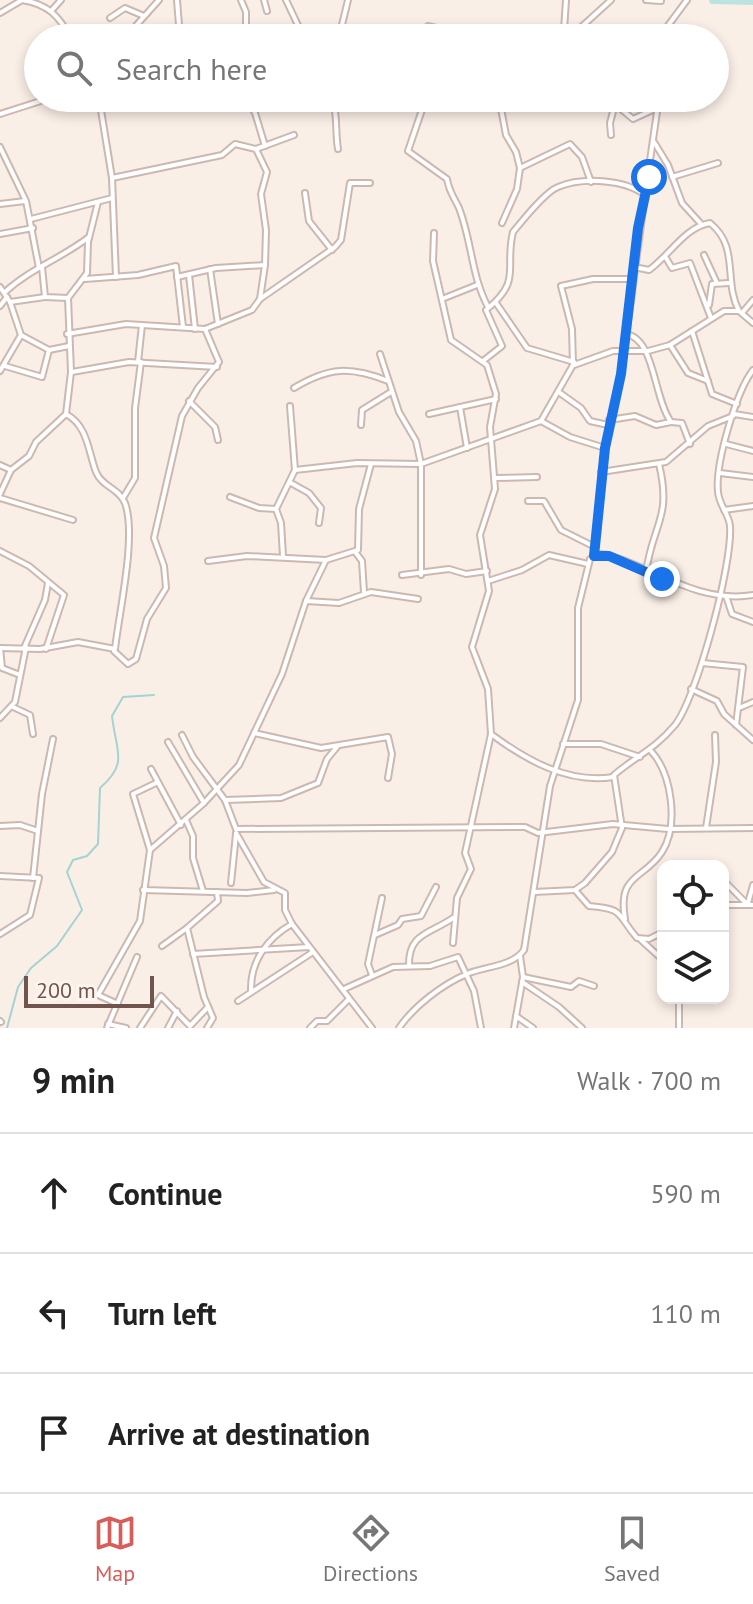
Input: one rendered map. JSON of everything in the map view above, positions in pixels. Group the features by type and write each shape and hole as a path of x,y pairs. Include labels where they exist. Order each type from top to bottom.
{"street":[{"path":"52,10 61,0"},
{"path":"137,24 159,0"},
{"path":"177,0 179,24"},
{"path":"241,0 246,12 246,24"},
{"path":"264,0 267,11"},
{"path":"286,0 297,24"},
{"path":"342,24 348,0"},
{"path":"564,24 566,0"},
{"path":"584,24 611,0"},
{"path":"646,0 661,1"},
{"path":"672,24 687,0"},
{"path":"0,13 16,1 28,1 52,10 62,24"},
{"path":"110,18 125,8 144,16"},
{"path":"0,114 24,106"},
{"path":"101,112 112,178 116,277"},
{"path":"254,112 265,146"},
{"path":"336,112 334,128 338,149"},
{"path":"421,112 408,151 447,179 450,195 459,209 477,285 489,307"},
{"path":"502,112 506,135 516,152 520,168 517,189 502,223"},
{"path":"611,135 612,112"},
{"path":"625,112 633,119 648,112"},
{"path":"514,1028 522,979 520,956 527,942 554,771 578,700 578,608 588,564 594,556 601,472 619,387 631,279 657,112"},
{"path":"112,178 222,155 235,144 256,149 294,135"},
{"path":"654,142 682,203 702,225"},
{"path":"520,168 570,144 582,157 591,182"},
{"path":"0,147 26,201 45,297"},
{"path":"256,149 267,172 261,194 266,230 260,299"},
{"path":"672,177 718,163"},
{"path":"67,334 142,324 205,329 252,310 260,299 332,250 341,240 350,183 354,180 370,183"},
{"path":"483,361 502,346 486,315 511,281 513,232 554,189 591,182 619,185 645,195"},
{"path":"305,193 309,221 332,250"},
{"path":"31,219 112,198"},
{"path":"0,204 26,201"},
{"path":"73,520 0,496 11,470 29,456 36,442 66,414 71,372 67,334 68,298 85,279 89,236 98,202"},
{"path":"633,267 647,271 665,258 677,242 710,223 725,238 731,256 730,283 741,312 753,323"},
{"path":"0,234 33,228"},
{"path":"434,233 433,261 453,344 483,361 489,369 496,399 492,440 494,498 480,535 487,571 488,605 472,647 488,689 491,734 465,855 471,869 459,891 453,918 453,943"},
{"path":"0,306 41,268 89,236"},
{"path":"704,255 716,281"},
{"path":"665,258 672,268 690,263 711,318"},
{"path":"177,277 210,269 265,265"},
{"path":"85,279 116,277 174,266 183,328"},
{"path":"210,269 218,324"},
{"path":"189,275 195,329"},
{"path":"295,470 421,464 541,421 560,393 574,363 572,329 561,286 593,279 631,279"},
{"path":"716,281 730,283"},
{"path":"708,307 712,284 716,281"},
{"path":"442,299 477,285"},
{"path":"0,287 7,297 21,335 49,350 69,346"},
{"path":"7,297 68,298"},
{"path":"496,303 527,348 574,363 591,361 609,351 648,351 670,345 724,311 741,312 753,300"},
{"path":"123,498 135,478 135,413 142,324"},
{"path":"20,675 2,668 0,648 46,649 78,642 114,651 128,664 136,659 147,619 166,588 164,566 154,538 189,401 217,367 219,357 205,329"},
{"path":"692,331 699,345 712,394 737,404"},
{"path":"625,334 636,336 648,351 658,399 671,422"},
{"path":"0,371 21,335"},
{"path":"670,345 688,373 708,381"},
{"path":"5,366 42,377 49,350"},
{"path":"380,354 391,392 416,441 421,464 421,575"},
{"path":"71,372 140,362 217,367"},
{"path":"294,388 315,376 344,370 362,370 388,381"},
{"path":"491,734 554,771 589,780 614,777 651,751 676,723 702,663 724,595 730,530 717,489 737,404 753,370"},
{"path":"361,425 362,410 391,392"},
{"path":"560,393 578,405 590,421 609,423 635,416 656,425 682,423 690,444"},
{"path":"429,414 496,399"},
{"path":"189,401 215,427 218,440"},
{"path":"283,556 281,523 276,509 295,470 290,406"},
{"path":"460,406 467,448"},
{"path":"66,414 81,425 100,480 123,498 128,512 114,651"},
{"path":"601,472 659,464 690,444 708,426 734,415 753,417"},
{"path":"541,421 570,437 605,448"},
{"path":"726,444 753,451"},
{"path":"364,592 362,561 356,553 359,509 371,464"},
{"path":"646,572 653,538 664,513 665,491 659,464"},
{"path":"0,465 11,470"},
{"path":"720,473 753,477"},
{"path":"495,478 537,477"},
{"path":"291,483 309,493 321,508 319,523"},
{"path":"230,497 259,508 276,509"},
{"path":"528,501 544,501 561,530 593,546"},
{"path":"724,510 753,506"},
{"path":"0,551 29,566 64,598 46,649"},
{"path":"208,561 283,556 326,560 356,553"},
{"path":"488,581 522,570 549,555 588,564"},
{"path":"594,556 609,556 646,572 724,595 753,595"},
{"path":"150,850 181,825 239,765 282,674 306,601 326,560"},
{"path":"402,575 421,575 449,569 466,574 487,571"},
{"path":"0,718 13,707 25,648 45,600 48,583"},
{"path":"306,601 339,603 364,592 418,599"},
{"path":"724,595 732,614 753,622"},
{"path":"702,663 743,667 736,725"},
{"path":"691,689 716,700 724,714 753,740"},
{"path":"739,708 753,702"},
{"path":"13,707 30,715 33,734"},
{"path":"254,733 312,748 338,747 388,737 392,754 388,778"},
{"path":"182,735 216,791 225,800 236,831 261,878 285,893 285,910 292,924 372,1028"},
{"path":"706,828 716,762 715,735"},
{"path":"33,878 53,739"},
{"path":"168,742 204,803"},
{"path":"563,744 601,744 640,757"},
{"path":"225,800 281,798 318,783 327,759 338,747"},
{"path":"625,919 623,905 630,880 662,851 668,829 667,779 651,751"},
{"path":"151,769 181,825"},
{"path":"534,892 575,890 612,852 622,824 614,777"},
{"path":"118,1004 98,995 138,926 150,850 133,794 156,783"},
{"path":"186,819 193,836 193,858 203,891"},
{"path":"236,831 512,827 543,831 622,824 668,829 753,828"},
{"path":"0,826 20,825 38,831"},
{"path":"231,883 236,831"},
{"path":"0,876 39,878 30,915 0,934"},
{"path":"729,885 750,903"},
{"path":"750,903 753,885"},
{"path":"375,935 398,925 402,919 421,916 436,887"},
{"path":"143,890 247,893 276,889"},
{"path":"575,890 589,906 615,908 657,955"},
{"path":"162,946 218,901 217,892"},
{"path":"372,975 368,964 382,898"},
{"path":"729,905 750,903"},
{"path":"409,966 408,950 413,943 453,918"},
{"path":"251,991 251,978 262,950 292,924"},
{"path":"187,928 214,1019 207,1028"},
{"path":"641,940 657,934"},
{"path":"193,954 311,950"},
{"path":"238,1001 311,950"},
{"path":"399,1028 412,1012 464,975 520,956"},
{"path":"126,1028 108,1026 137,957"},
{"path":"344,989 393,967 430,966 458,957 474,991 481,1028"},
{"path":"522,979 570,987 579,981 594,986"},
{"path":"522,979 582,1028"},
{"path":"140,1028 160,997 191,1027 208,1007"},
{"path":"310,1028 317,1021 327,1021 349,999"},
{"path":"679,1004 679,1028"},
{"path":"168,1028 177,1011"},
{"path":"516,1016 533,1028"}],"waterway":[{"path":"713,0 753,1"},
{"path":"7,1028 18,987 31,968 57,946 82,910 67,872 73,860 87,856 98,844 100,788 118,764 112,716 123,697 154,695"}],"route":[{"path":"649,177 638,228 621,374 609,420 593,546 594,556 609,556 662,579"}]}
